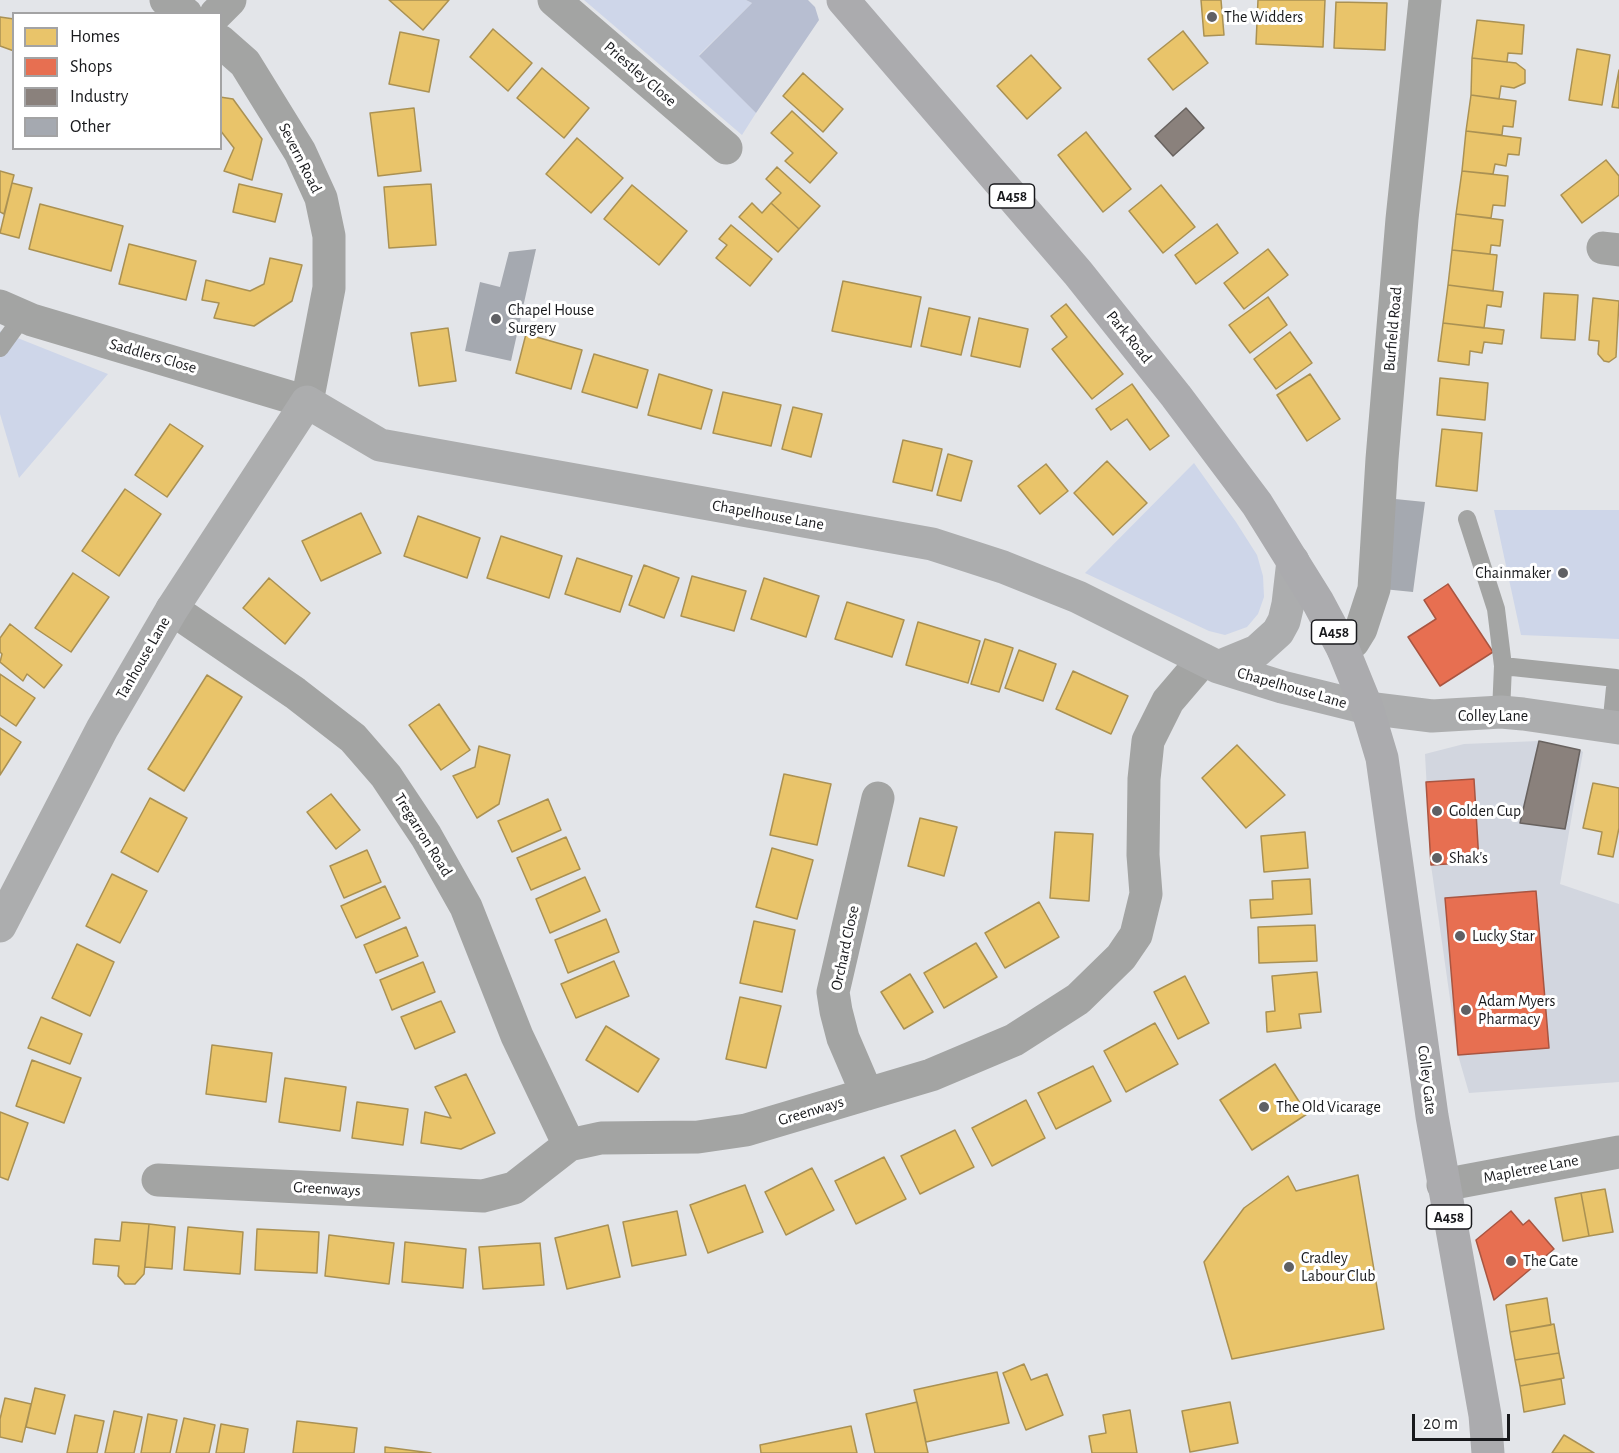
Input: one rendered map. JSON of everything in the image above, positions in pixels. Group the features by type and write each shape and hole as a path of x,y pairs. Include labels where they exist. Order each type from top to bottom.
{"highway":[{"name":"Park Road","path":"843,0 1078,273 1257,504 1293,561 1343,649 1367,708"},
{"name":"Colley Gate","path":"1367,708 1382,758 1432,1116 1485,1415 1488,1453"}],"street":[{"path":"166,0 183,12"},
{"path":"218,12 230,0"},
{"name":"Priestley Close","path":"554,0 726,148"},
{"name":"Burfield Road","path":"1343,649 1353,642 1361,629 1374,590 1382,459 1401,231 1425,0"},
{"name":"Severn Road","path":"222,42 245,63 300,152 321,198 329,236 329,288 307,402"},
{"name":"Saddlers Close","path":"16,311 307,402"},
{"name":"Chapelhouse Lane","path":"307,402 380,445 932,544 1003,567 1078,597 1211,663 1282,687 1367,708"},
{"name":"Tanhouse Lane","path":"0,926 102,729 172,609 307,402"},
{"name":"Chapelhouse Lane","path":"1211,663 1257,651 1278,632 1284,621 1288,604 1293,561"},
{"name":"Tregarron Road","path":"172,609 295,693 353,738 386,776 426,836 466,907 517,1036 569,1145"},
{"name":"Greenways","path":"159,1180 483,1196 514,1188 569,1145 601,1138 698,1137 746,1130 931,1075 1014,1040 1078,999 1121,957 1136,935 1146,894 1143,855 1144,779 1148,741 1168,701 1211,663"},
{"name":"Colley Lane","path":"1367,708 1432,716 1501,712 1615,727"},
{"name":"Orchard Close","path":"867,1094 843,1038 833,992 878,798"},
{"name":"Mapletree Lane","path":"1443,1185 1619,1152"}],"lane":[{"path":"0,348 16,311"},
{"path":"1467,519 1496,609 1503,666 1501,712"},
{"path":"1503,666 1616,678 1615,727"}],"shaded area":[{"path":"584,0 746,0 752,3 699,55 756,113 742,135"},
{"path":"746,0 808,0 815,7 819,20 756,113 699,56 752,3"},
{"path":"0,331 108,374 19,478 0,414"},
{"path":"1194,463 1257,555 1263,576 1264,597 1258,614 1247,627 1225,635 1209,631 1085,573"},
{"name":"Chainmaker","path":"1494,510 1619,510 1619,639 1521,635"},
{"path":"1539,741 1583,752 1560,884 1619,904 1619,1082 1469,1093 1458,1055 1431,865 1425,754 1464,744"}],"building: Homes":[{"path":"389,0 449,0 423,30"},
{"name":"The Widders","path":"1201,0 1221,0 1224,35 1204,36"},
{"path":"1258,0 1325,0 1323,47 1256,44"},
{"path":"1336,2 1387,3 1385,50 1334,48"},
{"path":"0,17 12,19 12,50 0,46"},
{"path":"1477,20 1524,25 1522,54 1508,53 1507,62 1472,58"},
{"path":"493,29 532,63 508,91 470,57"},
{"path":"1183,31 1208,63 1173,90 1148,59"},
{"path":"400,32 439,40 429,92 389,84"},
{"path":"1577,49 1610,55 1602,105 1569,100"},
{"path":"1031,55 1061,88 1027,119 997,86"},
{"path":"1472,58 1516,63 1525,70 1525,83 1514,88 1501,86 1499,99 1471,95"},
{"path":"542,68 589,108 564,138 517,98"},
{"path":"1619,70 1619,108 1612,107"},
{"path":"803,73 843,109 823,132 783,96"},
{"path":"1471,95 1516,101 1513,127 1503,126 1502,135 1466,131"},
{"path":"222,97 233,99 262,139 252,180 224,171 234,148 222,133"},
{"path":"414,108 421,171 378,176 370,113"},
{"path":"792,111 837,153 810,183 785,161 793,153 771,133"},
{"path":"1466,131 1521,138 1519,155 1508,154 1506,166 1495,164 1493,174 1462,171"},
{"path":"1086,132 1131,189 1103,212 1058,155"},
{"path":"577,138 623,178 591,213 546,174"},
{"path":"1606,160 1619,176 1619,195 1582,223 1561,195"},
{"path":"777,167 820,206 799,229 771,203 781,193 766,179"},
{"path":"0,171 14,175 4,214 0,212"},
{"path":"1462,171 1508,176 1505,206 1493,205 1491,218 1456,214"},
{"path":"12,183 32,188 19,238 0,233"},
{"path":"239,184 282,194 275,222 233,212"},
{"path":"431,184 436,245 389,248 384,187"},
{"path":"632,185 687,231 659,265 604,219"},
{"path":"1161,185 1195,227 1163,253 1129,211"},
{"path":"752,203 762,213 771,203 799,229 778,252 739,217"},
{"path":"40,204 123,226 111,271 29,249"},
{"path":"1456,214 1503,220 1500,246 1491,245 1490,254 1452,250"},
{"path":"1217,224 1238,253 1196,284 1175,255"},
{"path":"731,225 772,259 750,286 716,258 727,245 719,239"},
{"path":"129,244 196,261 186,300 119,284"},
{"path":"1268,249 1288,275 1244,309 1224,283"},
{"path":"1452,250 1497,255 1493,291 1448,285"},
{"path":"270,258 302,265 292,301 254,326 214,318 219,303 202,300 206,280 250,291 264,284"},
{"path":"843,281 921,297 911,347 832,331"},
{"path":"1448,285 1503,292 1501,307 1487,305 1484,328 1443,323"},
{"path":"1544,293 1578,295 1575,340 1541,338"},
{"path":"1268,297 1287,325 1250,353 1229,325"},
{"path":"1593,298 1619,301 1616,357 1609,362 1604,361 1598,354 1599,341 1589,340"},
{"path":"1066,304 1123,374 1092,399 1052,349 1067,337 1051,316"},
{"path":"929,308 970,317 961,355 921,346"},
{"path":"979,318 1028,329 1020,367 971,356"},
{"path":"1443,323 1504,330 1502,344 1484,342 1482,353 1470,351 1469,365 1438,361"},
{"path":"448,328 456,381 419,386 411,333"},
{"path":"1290,332 1312,363 1276,389 1254,359"},
{"path":"526,334 582,350 571,389 516,373"},
{"path":"594,354 648,370 637,408 582,392"},
{"path":"659,374 712,390 701,429 648,415"},
{"path":"1310,374 1340,419 1307,441 1277,395"},
{"path":"1440,378 1488,383 1485,420 1437,415"},
{"path":"1132,384 1169,436 1150,450 1127,419 1111,430 1096,409"},
{"path":"723,392 781,405 771,446 713,433"},
{"path":"793,407 822,414 811,457 782,449"},
{"path":"170,424 203,446 167,497 135,475"},
{"path":"1442,429 1482,433 1477,491 1436,486"},
{"path":"903,440 942,449 932,491 893,482"},
{"path":"948,454 972,461 961,501 937,495"},
{"path":"1107,461 1147,503 1113,535 1074,493"},
{"path":"1046,464 1068,491 1040,514 1018,486"},
{"path":"125,489 161,514 119,576 82,551"},
{"path":"361,513 381,553 321,581 302,541"},
{"path":"418,516 480,538 467,578 404,556"},
{"path":"501,536 562,556 549,598 487,578"},
{"path":"577,558 632,576 620,612 565,594"},
{"path":"644,565 679,578 664,618 629,605"},
{"path":"73,573 109,597 71,652 35,628"},
{"path":"692,576 746,591 734,631 681,616"},
{"path":"269,578 310,613 285,644 243,608"},
{"path":"764,578 819,596 806,637 751,619"},
{"path":"847,602 904,620 892,657 835,639"},
{"path":"918,622 980,641 968,683 906,665"},
{"path":"10,624 62,665 44,688 27,674 23,681 0,662 2,654 0,638"},
{"path":"985,639 1013,648 999,692 971,684"},
{"path":"1019,650 1056,664 1043,701 1005,688"},
{"path":"1073,671 1128,696 1111,734 1056,709"},
{"path":"0,674 35,698 16,726 0,715"},
{"path":"207,675 242,697 184,791 148,769"},
{"path":"439,704 470,750 441,770 409,725"},
{"path":"0,728 21,742 0,775"},
{"path":"1237,745 1285,795 1246,828 1202,778"},
{"path":"479,746 510,755 499,804 477,818 453,776 475,767"},
{"path":"784,774 831,784 817,845 770,835"},
{"path":"1593,783 1619,788 1619,828 1613,857 1598,854 1602,832 1583,828"},
{"path":"331,794 360,830 336,849 307,812"},
{"path":"150,798 187,818 158,872 121,852"},
{"path":"548,799 561,830 512,852 498,821"},
{"path":"920,818 957,827 944,876 908,866"},
{"path":"1055,832 1093,834 1089,901 1050,898"},
{"path":"1305,832 1308,868 1264,872 1261,836"},
{"path":"566,837 580,869 531,890 517,858"},
{"path":"772,848 813,860 797,919 756,907"},
{"path":"367,850 381,882 344,898 330,866"},
{"path":"112,874 147,891 120,943 86,926"},
{"path":"585,877 600,911 550,933 536,899"},
{"path":"1310,879 1312,914 1251,918 1250,900 1273,899 1272,881"},
{"path":"385,886 400,918 356,938 341,906"},
{"path":"1039,902 1059,937 1005,968 985,933"},
{"path":"606,919 619,952 568,973 555,940"},
{"path":"754,921 795,930 782,992 740,983"},
{"path":"1315,925 1317,961 1259,963 1258,927"},
{"path":"406,927 418,956 376,973 364,945"},
{"path":"976,943 997,977 944,1008 924,973"},
{"path":"77,944 114,962 90,1016 52,998"},
{"path":"614,961 629,996 576,1018 561,984"},
{"path":"423,962 435,992 392,1010 380,980"},
{"path":"1317,972 1321,1012 1299,1014 1301,1028 1267,1032 1266,1012 1275,1011 1272,976"},
{"path":"910,974 933,1012 904,1029 881,992"},
{"path":"1185,976 1209,1023 1178,1039 1154,992"},
{"path":"740,997 781,1006 766,1068 726,1059"},
{"path":"441,1001 455,1032 415,1049 401,1017"},
{"path":"41,1017 82,1034 70,1064 28,1048"},
{"path":"1155,1023 1178,1064 1126,1092 1104,1051"},
{"path":"606,1026 659,1059 638,1092 586,1060"},
{"path":"212,1045 272,1053 266,1102 206,1094"},
{"path":"32,1060 81,1078 64,1123 16,1106"},
{"name":"The Old Vicarage","path":"1275,1064 1307,1114 1252,1150 1220,1100"},
{"path":"1093,1066 1111,1101 1056,1129 1038,1093"},
{"path":"466,1074 495,1133 461,1149 421,1143 425,1112 451,1118 435,1087"},
{"path":"285,1078 346,1087 340,1131 279,1122"},
{"path":"1026,1100 1045,1138 992,1166 972,1128"},
{"path":"357,1102 408,1109 403,1145 352,1138"},
{"path":"0,1112 28,1123 8,1180 0,1177"},
{"path":"955,1130 974,1167 920,1194 901,1156"},
{"path":"884,1157 906,1199 856,1224 835,1181"},
{"path":"812,1168 834,1210 786,1235 765,1192"},
{"name":"Cradley Labour Club","path":"1358,1175 1384,1329 1232,1359 1204,1262 1244,1208 1288,1176 1296,1191"},
{"path":"745,1185 763,1232 708,1253 690,1205"},
{"path":"1605,1189 1613,1232 1589,1236 1581,1193"},
{"path":"1581,1193 1589,1236 1563,1241 1555,1198"},
{"path":"677,1211 686,1255 632,1266 623,1222"},
{"path":"122,1222 149,1224 144,1274 135,1284 125,1284 118,1276 119,1266 93,1264 95,1239 120,1241"},
{"path":"149,1224 175,1227 172,1269 145,1267"},
{"path":"608,1225 620,1277 567,1289 555,1238"},
{"path":"188,1227 243,1232 240,1274 184,1270"},
{"path":"257,1229 319,1232 317,1273 255,1270"},
{"path":"329,1235 394,1243 389,1284 325,1276"},
{"path":"405,1242 466,1249 463,1288 402,1282"},
{"path":"540,1243 544,1285 483,1289 479,1247"},
{"path":"1547,1298 1551,1325 1510,1332 1506,1305"},
{"path":"1554,1324 1559,1353 1515,1360 1510,1332"},
{"path":"1559,1353 1564,1378 1520,1386 1515,1360"},
{"path":"1024,1364 1031,1380 1047,1374 1063,1415 1026,1430 1003,1373"},
{"path":"997,1372 1009,1423 926,1442 914,1390"},
{"path":"1561,1379 1565,1404 1524,1412 1520,1386"},
{"path":"35,1388 65,1395 55,1434 26,1427"},
{"path":"5,1398 31,1404 22,1442 0,1437 0,1419"},
{"path":"917,1402 928,1453 875,1453 866,1414"},
{"path":"1230,1402 1238,1443 1190,1452 1182,1411"},
{"path":"1130,1410 1137,1453 1092,1453 1089,1436 1106,1433 1103,1415"},
{"path":"114,1411 142,1417 134,1453 105,1453"},
{"path":"148,1414 177,1420 170,1453 141,1453"},
{"path":"75,1415 104,1421 97,1453 67,1453"},
{"path":"184,1418 215,1425 209,1453 176,1453"},
{"path":"297,1421 357,1428 354,1453 293,1453"},
{"path":"221,1424 248,1429 244,1453 216,1453"},
{"path":"851,1426 857,1453 761,1453 760,1445"},
{"path":"1564,1435 1594,1453 1552,1453"},
{"path":"385,1447 431,1453 385,1453"}],"building: Shops":[{"path":"1448,584 1493,652 1440,686 1408,637 1436,619 1424,600"},
{"path":"1474,779 1479,862 1431,865 1426,782"},
{"path":"1536,891 1549,1048 1458,1055 1445,898"},
{"name":"The Gate","path":"1511,1211 1523,1225 1529,1220 1554,1249 1494,1300 1476,1240"}],"building: Industry":[{"path":"1186,108 1204,128 1173,156 1155,136"},
{"path":"1539,741 1580,750 1565,829 1520,823"}],"building: Other":[{"name":"Chapel House Surgery","path":"536,249 511,361 465,351 480,282 500,287 509,252"},
{"path":"1395,499 1425,502 1413,592 1383,589"}],"place":[{"name":"The Widders","path":"1212,17"},
{"name":"Chapel House Surgery","path":"496,319"},
{"name":"Chainmaker","path":"1563,573"},
{"name":"Golden Cup","path":"1437,811"},
{"name":"Shak's","path":"1437,858"},
{"name":"Lucky Star","path":"1460,936"},
{"name":"Adam Myers Pharmacy","path":"1466,1010"},
{"name":"The Old Vicarage","path":"1264,1107"},
{"name":"The Gate","path":"1511,1261"},
{"name":"Cradley Labour Club","path":"1289,1267"}]}
